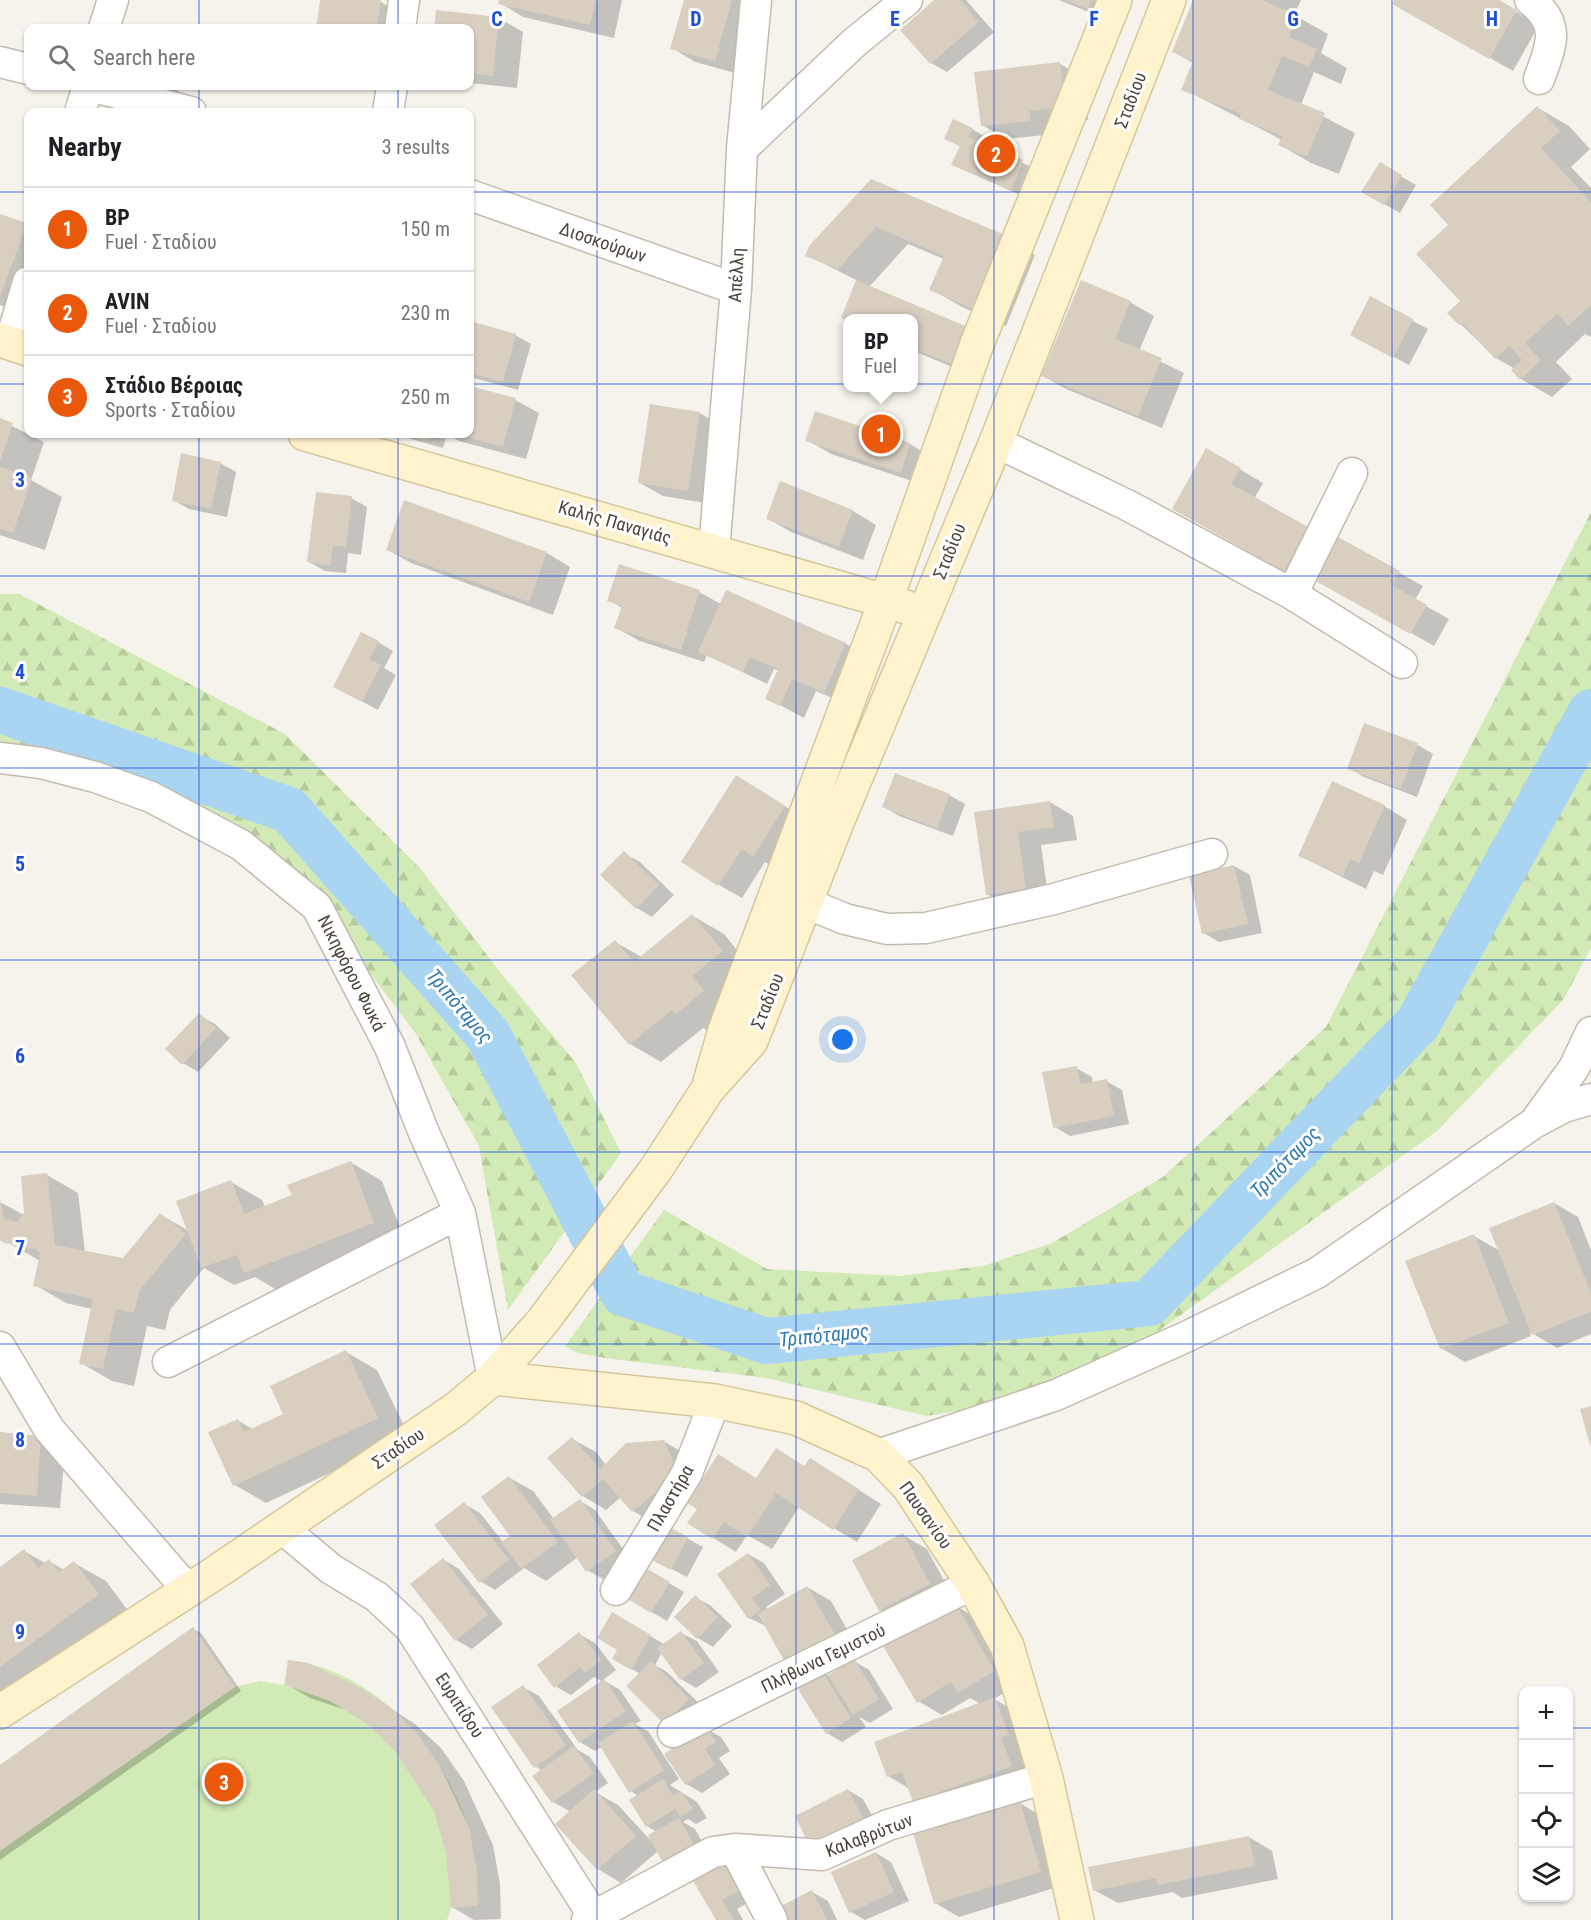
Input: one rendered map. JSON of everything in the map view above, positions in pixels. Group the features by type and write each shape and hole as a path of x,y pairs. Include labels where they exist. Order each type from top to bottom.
{"main road":[{"name":"Σταδίου","path":"708,1089 725,1030 885,603 977,344 1115,0"},
{"name":"Σταδίου","path":"0,1712 282,1528 456,1409 493,1378 543,1321 656,1169 708,1089 751,1041 996,442 1169,0"},
{"name":"Καλής Παναγιάς","path":"341,439 885,603 925,611"},
{"name":"Παυσανίου","path":"493,1378 716,1401 796,1418 878,1455 908,1486 973,1584 1007,1647 1046,1778 1077,1920"}],"street":[{"path":"105,24 113,0"},
{"path":"401,24 404,0"},
{"name":"Απέλλη","path":"714,550 736,289 742,150 756,0"},
{"path":"742,150 855,42 907,0"},
{"path":"1530,0 1540,7 1552,27 1550,51 1539,79"},
{"path":"0,62 24,68"},
{"path":"81,108 88,90"},
{"path":"105,90 175,108"},
{"path":"389,108 391,90"},
{"name":"Διοσκούρων","path":"474,196 736,289"},
{"path":"13,344 24,299"},
{"path":"996,442 1129,506 1292,594 1401,663"},
{"path":"1292,594 1352,473"},
{"name":"Νικηφόρου Φωκά","path":"0,758 63,768 151,797 241,845 317,907 390,1047 424,1133 460,1213 493,1378"},
{"path":"806,903 845,919 887,929 926,928 1054,899 1212,854"},
{"path":"1534,1123 1574,1068 1591,1032"},
{"path":"878,1455 1056,1395 1188,1336 1317,1273 1534,1123 1564,1107 1591,1099"},
{"path":"168,1362 460,1213"},
{"path":"0,1347 49,1430 187,1589"},
{"name":"Πλαστήρα","path":"616,1590 687,1473 716,1401"},
{"name":"Ευριπίδου","path":"282,1528 331,1569 377,1597 410,1628 592,1919"},
{"name":"Πλήθωνα Γεμιστού","path":"673,1732 973,1584"},
{"name":"Καλαβρύτων","path":"592,1919 713,1852 735,1849 822,1855 888,1825 1046,1778"},
{"path":"735,1849 772,1920"}],"green space":[{"path":"1591,512 1591,948 1563,1000 1437,1131 1129,1352 1043,1398 926,1416 766,1378 605,1358 578,1353 565,1346 664,1210 767,1269 899,1276 983,1266 1052,1243 1163,1177 1326,1027"},
{"path":"0,594 19,594 285,734 419,867 504,977 576,1063 621,1153 508,1310 479,1146 416,1034 366,968 288,884 173,803 0,756"},
{"path":"193,1627 234,1687 260,1681 284,1685 288,1660 320,1667 350,1679 377,1697 402,1718 424,1743 442,1770 457,1799 474,1848 478,1906 451,1908 447,1920 0,1920 0,1765"}],"building":[{"path":"320,0 381,0 378,24 317,24"},
{"path":"499,0 596,0 590,25 498,4"},
{"path":"684,0 732,0 715,61 670,49"},
{"path":"934,0 960,0 979,22 930,64 900,30"},
{"path":"1065,0 1092,0 1087,9"},
{"path":"1193,0 1262,0 1297,15 1289,37 1317,49 1309,67 1282,56 1268,90 1325,113 1307,157 1278,145 1282,136 1239,119 1241,114 1181,90 1193,61 1172,52"},
{"path":"1394,0 1499,0 1517,10 1489,59 1392,4"},
{"path":"436,10 499,17 493,76 474,74 474,24 434,24"},
{"path":"1060,62 1065,107 1029,111 1031,121 981,126 974,72"},
{"path":"1537,106 1560,131 1541,148 1591,202 1591,305 1568,326 1557,314 1525,343 1541,360 1520,380 1511,370 1522,360 1509,346 1495,359 1462,323 1459,325 1447,313 1460,301 1416,254 1448,225 1430,205"},
{"path":"953,119 973,128 968,137 1023,160 1011,190 951,165 960,146 944,139"},
{"path":"1380,162 1402,175 1384,205 1361,192"},
{"path":"871,179 1005,235 974,309 929,290 944,256 876,227 838,269 805,256 809,246"},
{"path":"0,214 24,222 24,231 0,297"},
{"path":"856,280 970,328 954,365 918,351 918,314 843,314 843,319 841,318"},
{"path":"1081,280 1131,301 1115,339 1162,358 1138,416 1041,376"},
{"path":"1370,296 1413,319 1393,358 1350,335"},
{"path":"474,322 516,334 503,382 474,374"},
{"path":"474,387 516,398 503,447 470,438 474,438"},
{"path":"650,404 700,412 688,491 638,483"},
{"path":"815,411 910,443 901,473 805,441"},
{"path":"0,418 13,423 0,461"},
{"path":"1206,448 1241,468 1231,484 1310,528 1285,572 1172,509"},
{"path":"181,453 221,462 211,509 172,501"},
{"path":"0,467 32,478 13,533 0,529"},
{"path":"780,481 853,510 839,547 766,519"},
{"path":"316,492 352,496 346,547 333,545 330,566 307,562"},
{"path":"404,500 547,552 529,602 386,550"},
{"path":"1338,537 1400,571 1392,585 1427,605 1410,634 1314,580"},
{"path":"619,564 700,590 681,650 614,628 622,606 607,601"},
{"path":"726,590 846,643 824,693 792,679 780,706 765,699 778,669 750,657 743,672 698,652"},
{"path":"361,632 379,641 369,659 381,665 362,702 333,687"},
{"path":"1364,723 1418,743 1401,789 1347,769"},
{"path":"895,773 950,794 937,829 882,807"},
{"path":"736,775 785,806 753,857 742,849 718,886 681,862"},
{"path":"1332,781 1385,805 1359,863 1350,859 1343,876 1298,856"},
{"path":"1050,801 1054,827 1018,832 1026,889 986,895 974,812"},
{"path":"624,851 659,885 636,909 600,875"},
{"path":"1234,865 1248,924 1202,934 1189,875"},
{"path":"692,914 723,951 692,976 704,991 676,1014 672,1010 629,1045 571,975 615,940 634,962"},
{"path":"199,1013 216,1028 182,1065 165,1049"},
{"path":"1077,1066 1080,1084 1107,1079 1114,1116 1053,1128 1042,1072"},
{"path":"351,1161 374,1223 244,1273 237,1255 201,1268 176,1201 231,1180 244,1214 292,1195 287,1185"},
{"path":"47,1173 55,1245 123,1258 160,1213 186,1234 139,1291 134,1313 116,1309 103,1369 79,1364 93,1299 33,1286 40,1253 35,1249 4,1243 0,1240 0,1198 4,1219 17,1222 24,1213 21,1176"},
{"path":"1554,1202 1591,1293 1591,1312 1532,1335 1489,1228"},
{"path":"1474,1234 1509,1323 1440,1349 1405,1261"},
{"path":"346,1350 378,1418 233,1486 208,1432 238,1419 244,1432 283,1414 270,1386"},
{"path":"1591,1406 1591,1445 1590,1445 1580,1409"},
{"path":"0,1432 41,1436 37,1496 0,1493"},
{"path":"572,1437 600,1469 626,1443 664,1440 674,1464 673,1478 632,1512 603,1479 582,1497 547,1458"},
{"path":"776,1448 804,1466 810,1458 859,1489 833,1530 776,1493 747,1537 724,1522 712,1539 687,1523 697,1509 687,1503 718,1454 756,1478"},
{"path":"509,1476 558,1542 521,1569 501,1542 510,1536 481,1497"},
{"path":"580,1499 616,1551 586,1572 550,1520"},
{"path":"464,1502 509,1560 479,1583 434,1525"},
{"path":"660,1522 688,1537 671,1570 642,1555"},
{"path":"903,1533 930,1584 879,1611 852,1560"},
{"path":"24,1549 38,1568 49,1559 59,1572 74,1561 99,1594 0,1667 0,1567"},
{"path":"748,1553 770,1585 752,1598 761,1610 748,1619 717,1574"},
{"path":"443,1558 488,1615 455,1641 410,1584"},
{"path":"637,1563 670,1582 651,1613 619,1594"},
{"path":"807,1586 836,1636 786,1664 758,1614"},
{"path":"695,1595 718,1617 697,1639 674,1617"},
{"path":"955,1603 995,1671 958,1693 951,1682 917,1703 883,1646"},
{"path":"612,1612 651,1635 631,1670 612,1659 617,1650 597,1638"},
{"path":"193,1627 235,1687 0,1851 0,1765"},
{"path":"681,1631 704,1663 680,1680 657,1648"},
{"path":"579,1632 602,1660 585,1673 580,1667 554,1688 537,1665"},
{"path":"854,1659 879,1699 853,1715 828,1675"},
{"path":"288,1660 308,1663 361,1688 391,1708 417,1733 440,1766 470,1830 477,1870 478,1906 451,1908 446,1853 434,1811 395,1751 367,1724 330,1701 285,1685"},
{"path":"651,1661 689,1699 664,1724 626,1686"},
{"path":"821,1670 851,1718 826,1734 796,1686"},
{"path":"604,1679 626,1711 579,1743 557,1711"},
{"path":"523,1685 566,1745 534,1768 491,1707"},
{"path":"995,1697 1009,1735 1001,1738 1012,1766 913,1802 902,1772 887,1777 874,1742"},
{"path":"633,1721 664,1770 629,1793 598,1743"},
{"path":"705,1726 716,1742 705,1749 715,1765 685,1785 664,1754"},
{"path":"574,1746 594,1773 552,1803 532,1776"},
{"path":"663,1779 673,1796 681,1791 693,1809 680,1817 675,1809 646,1827 629,1800"},
{"path":"594,1789 636,1836 597,1870 555,1824"},
{"path":"848,1789 866,1823 812,1851 795,1816"},
{"path":"1020,1801 1041,1872 934,1904 913,1833"},
{"path":"679,1818 698,1852 666,1869 648,1835"},
{"path":"1249,1836 1255,1866 1157,1885 1156,1878 1093,1891 1088,1867"},
{"path":"876,1852 894,1892 849,1913 831,1872"},
{"path":"728,1857 745,1887 722,1900 734,1920 716,1920 692,1879"},
{"path":"812,1890 827,1920 785,1920 779,1907"}],"waterway":[{"name":"Τριπόταμος","path":"0,710 289,810 488,1035 623,1293 766,1341 1149,1303 1418,1023 1591,712"}],"place":[{"name":"AVIN","path":"996,154"},
{"name":"BP","path":"881,434"},
{"name":"Στάδιο Βέροιας","path":"224,1782"}]}
